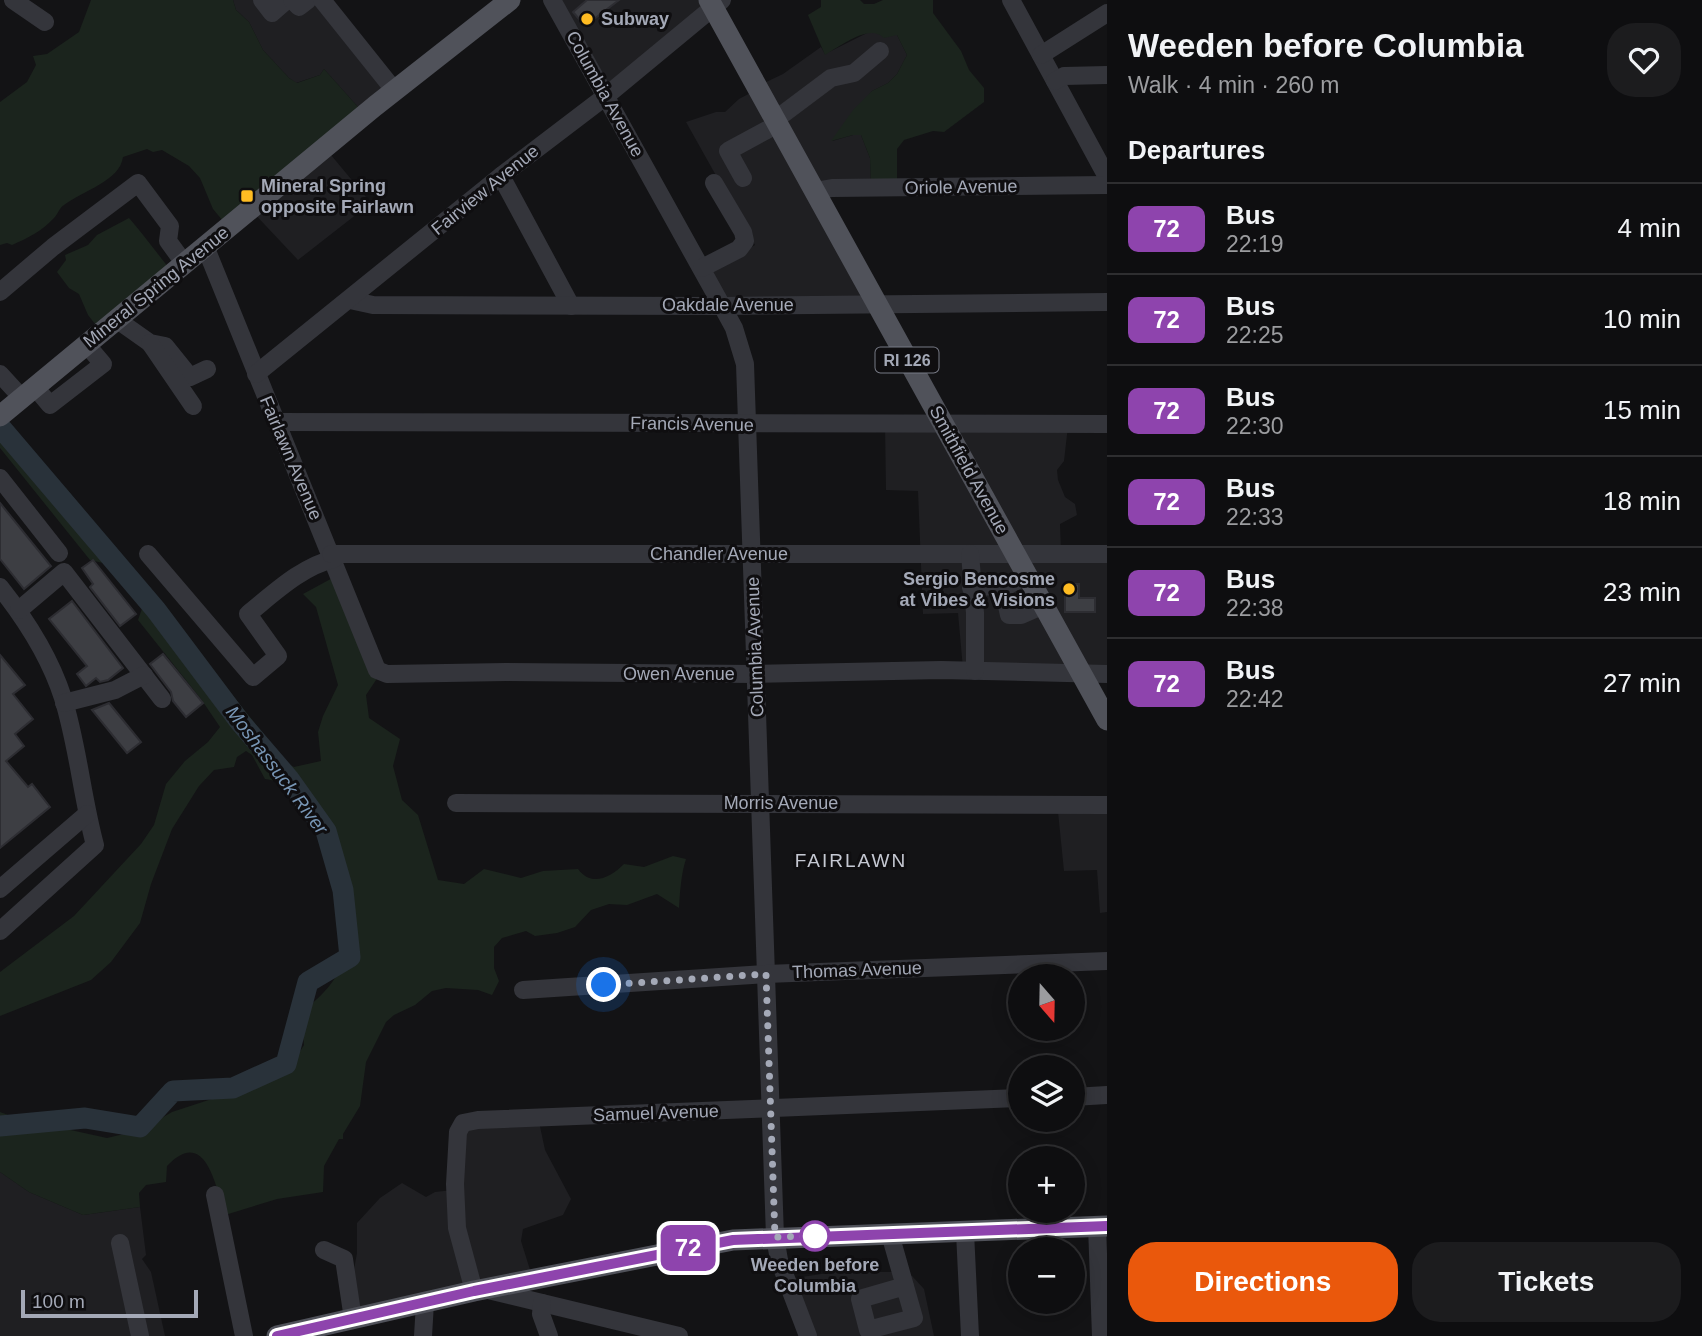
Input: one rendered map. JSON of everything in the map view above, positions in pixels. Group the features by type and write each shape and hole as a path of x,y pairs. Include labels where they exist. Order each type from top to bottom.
{"main road":[{"name":"Mineral Spring Avenue","path":"0,416 394,90 510,0"},
{"name":"Smithfield Avenue","path":"714,2 875,304 1107,720"},
{"path":"284,1335 479,1290 698,1246 775,1237 1102,1226"}],"street":[{"path":"13,0 45,22"},
{"path":"262,0 272,13 290,0 299,7 308,0"},
{"path":"322,0 394,90"},
{"name":"Columbia Avenue","path":"552,0 734,328 745,364 775,1237 779,1260 808,1336"},
{"path":"1011,0 1107,177"},
{"name":"Fairview Avenue","path":"256,374 500,176 606,96 714,2"},
{"path":"1041,55 1107,13"},
{"path":"743,178 728,151 776,122 831,78 854,73 880,51"},
{"path":"1055,81 1064,76 1107,75"},
{"path":"500,176 571,306"},
{"path":"0,292 53,247 138,183 170,226 168,241 184,263"},
{"path":"702,268 739,249 745,241 743,232 714,183"},
{"name":"Oriole Avenue","path":"815,191 832,188 1107,186"},
{"name":"Fairlawn Avenue","path":"205,246 377,670"},
{"name":"Oakdale Avenue","path":"350,300 373,304 571,306 1107,302"},
{"path":"116,319 150,343 193,406"},
{"path":"150,343 165,346 190,377 207,369"},
{"path":"0,374 50,405 103,364 86,344"},
{"name":"Francis Avenue","path":"276,422 1107,424"},
{"path":"0,478 59,553"},
{"path":"148,554 253,677 278,656 248,614 274,593 332,556"},
{"path":"970,554 975,613 975,671"},
{"name":"Chandler Avenue","path":"332,556 1107,554"},
{"path":"19,610 64,572 162,699"},
{"path":"971,588 1003,588 1027,575"},
{"path":"0,587 27,621 43,651 64,703 94,845 0,931"},
{"path":"1003,588 1009,615 1021,615 1044,606"},
{"name":"Owen Avenue","path":"377,670 387,674 975,671 1107,674"},
{"path":"64,703 115,690 144,675"},
{"name":"Morris Avenue","path":"456,803 1107,805"},
{"path":"0,889 87,814"},
{"name":"Thomas Avenue","path":"523,990 766,974 1107,961"},
{"path":"1085,1096 1107,1095"},
{"name":"Samuel Avenue","path":"479,1290 457,1227 455,1184 458,1132 463,1123 491,1119 1008,1099"},
{"path":"215,1195 244,1336"},
{"path":"1101,1336 1102,1226"},
{"path":"965,1232 970,1336"},
{"path":"890,1234 905,1286"},
{"path":"120,1243 139,1336"},
{"path":"324,1250 344,1259 353,1319"},
{"path":"547,1277 548,1305 541,1314 549,1336"},
{"path":"479,1290 679,1336"},
{"path":"422,1336 425,1303"}],"shaded area":[{"path":"91,0 233,0 236,10 249,22 263,50 289,78 297,83 320,75 324,69 366,116 228,227 213,209 200,178 189,166 162,150 153,152 147,149 123,157 115,173 62,206 54,218 40,230 12,245 0,245 0,102 27,82 36,65 33,56 47,54 79,32"},
{"path":"233,0 322,0 394,91 366,116 324,69 320,75 296,83 263,50 249,22 236,10"},
{"path":"552,0 723,0 608,91"},
{"path":"821,0 860,0 864,4 874,4 883,0 933,0 933,13 961,51 969,70 984,88 984,102 944,132 933,131 904,140 897,149 897,185 871,186 870,158 861,135 831,141 853,110 872,91 888,83 897,74 907,55 897,35 884,38 871,33 863,34 825,55 808,15 821,7"},
{"path":"869,32 897,35 907,55 897,74 888,83 872,91 832,141 861,135 870,158 871,186 815,188 872,299 729,304 704,275 755,245 686,122 716,112 725,112 758,86 783,74 821,47 825,54"},
{"path":"326,149 371,203 298,260 252,211"},
{"path":"129,218 173,273 99,329 88,315 79,294 69,288 57,272 66,260 65,255 88,245 97,235"},
{"path":"885,424 1068,426 1064,461 1057,470 1058,480 1065,497 1075,504 1077,515 1060,524 1061,552 1107,553 1107,671 963,669 958,613 923,614 918,491 886,490"},
{"path":"0,431 47,485 66,488 287,763 294,767 321,761 318,732 338,685 316,607 303,594 338,575 382,671 366,695 369,718 400,739 393,766 402,800 418,815 438,880 464,884 484,869 521,878 543,871 578,869 583,875 595,879 613,873 624,864 644,867 673,856 686,859 679,908 657,894 627,905 609,904 591,910 575,927 557,933 535,936 526,931 502,938 494,947 494,968 499,981 492,995 478,990 446,988 432,991 415,1005 394,1015 386,1022 366,1062 360,1106 343,1134 343,1139 339,1139 324,1166 323,1192 277,1199 225,1215 207,1165 200,1156 191,1153 180,1155 167,1166 166,1182 146,1185 139,1193 140,1207 83,1215 29,1192 0,1172 0,1112 107,1138 141,1130 172,1112 285,1075 304,1045 301,1013 322,994 342,964 346,928 340,901 310,814 291,791 279,783 265,779 252,755 246,751 237,757 234,767 214,770 199,786 172,829 151,884 140,923 111,962 91,980 0,1016 0,972 74,916 141,844 154,825 166,784 220,727 138,620 144,603 116,566 90,560 0,448"},
{"path":"1057,802 1107,802 1107,912 1100,913 1097,870 1064,871"},
{"path":"538,1117 545,1150 571,1199 563,1215 523,1229 521,1241 532,1276 357,1315 351,1286 357,1253 357,1223 380,1198 402,1183 426,1197 435,1192 453,1190 460,1131"},
{"path":"0,1172 29,1192 83,1215 140,1207 146,1255 142,1259 151,1272 165,1336 0,1336"},
{"path":"834,1272 900,1272 912,1276 924,1289 934,1336 808,1336 789,1279"}],"building":[{"name":"Subway","path":"587,0 619,0 585,26 573,12"},
{"path":"0,503 51,566 24,589 0,559"},
{"path":"93,560 136,614 120,626 90,587 93,584 82,568"},
{"path":"1065,584 1079,584 1079,598 1095,598 1095,612 1065,612"},
{"path":"72,601 123,668 108,680 100,682 96,678 86,686 77,674 87,666 49,619"},
{"path":"163,654 203,703 186,717 150,664"},
{"path":"0,655 25,685 13,694 33,719 15,734 24,746 6,761 28,787 32,784 50,807 0,848"},
{"path":"109,703 141,742 127,753 92,710"}],"waterway":[{"name":"Moshassuck River","path":"0,1126 85,1118 140,1127 173,1091 233,1088 286,1064 308,982 350,957 343,890 326,831 289,779 240,722 156,610 2,429"}],"bus line":[{"name":"72","path":"277,1336 474,1291 733,1240 1107,1226"}],"place":[{"name":"Subway","path":"587,19"},
{"name":"Mineral Spring opposite Fairlawn","path":"247,196"},
{"name":"Sergio Bencosme at Vibes & Visions","path":"1069,589"},
{"name":"Weeden before Columbia","path":"815,1236"}],"district":[{"name":"FAIRLAWN","path":"851,860"}],"route":[{"path":"604,985 766,974 775,1237 815,1236"}]}
